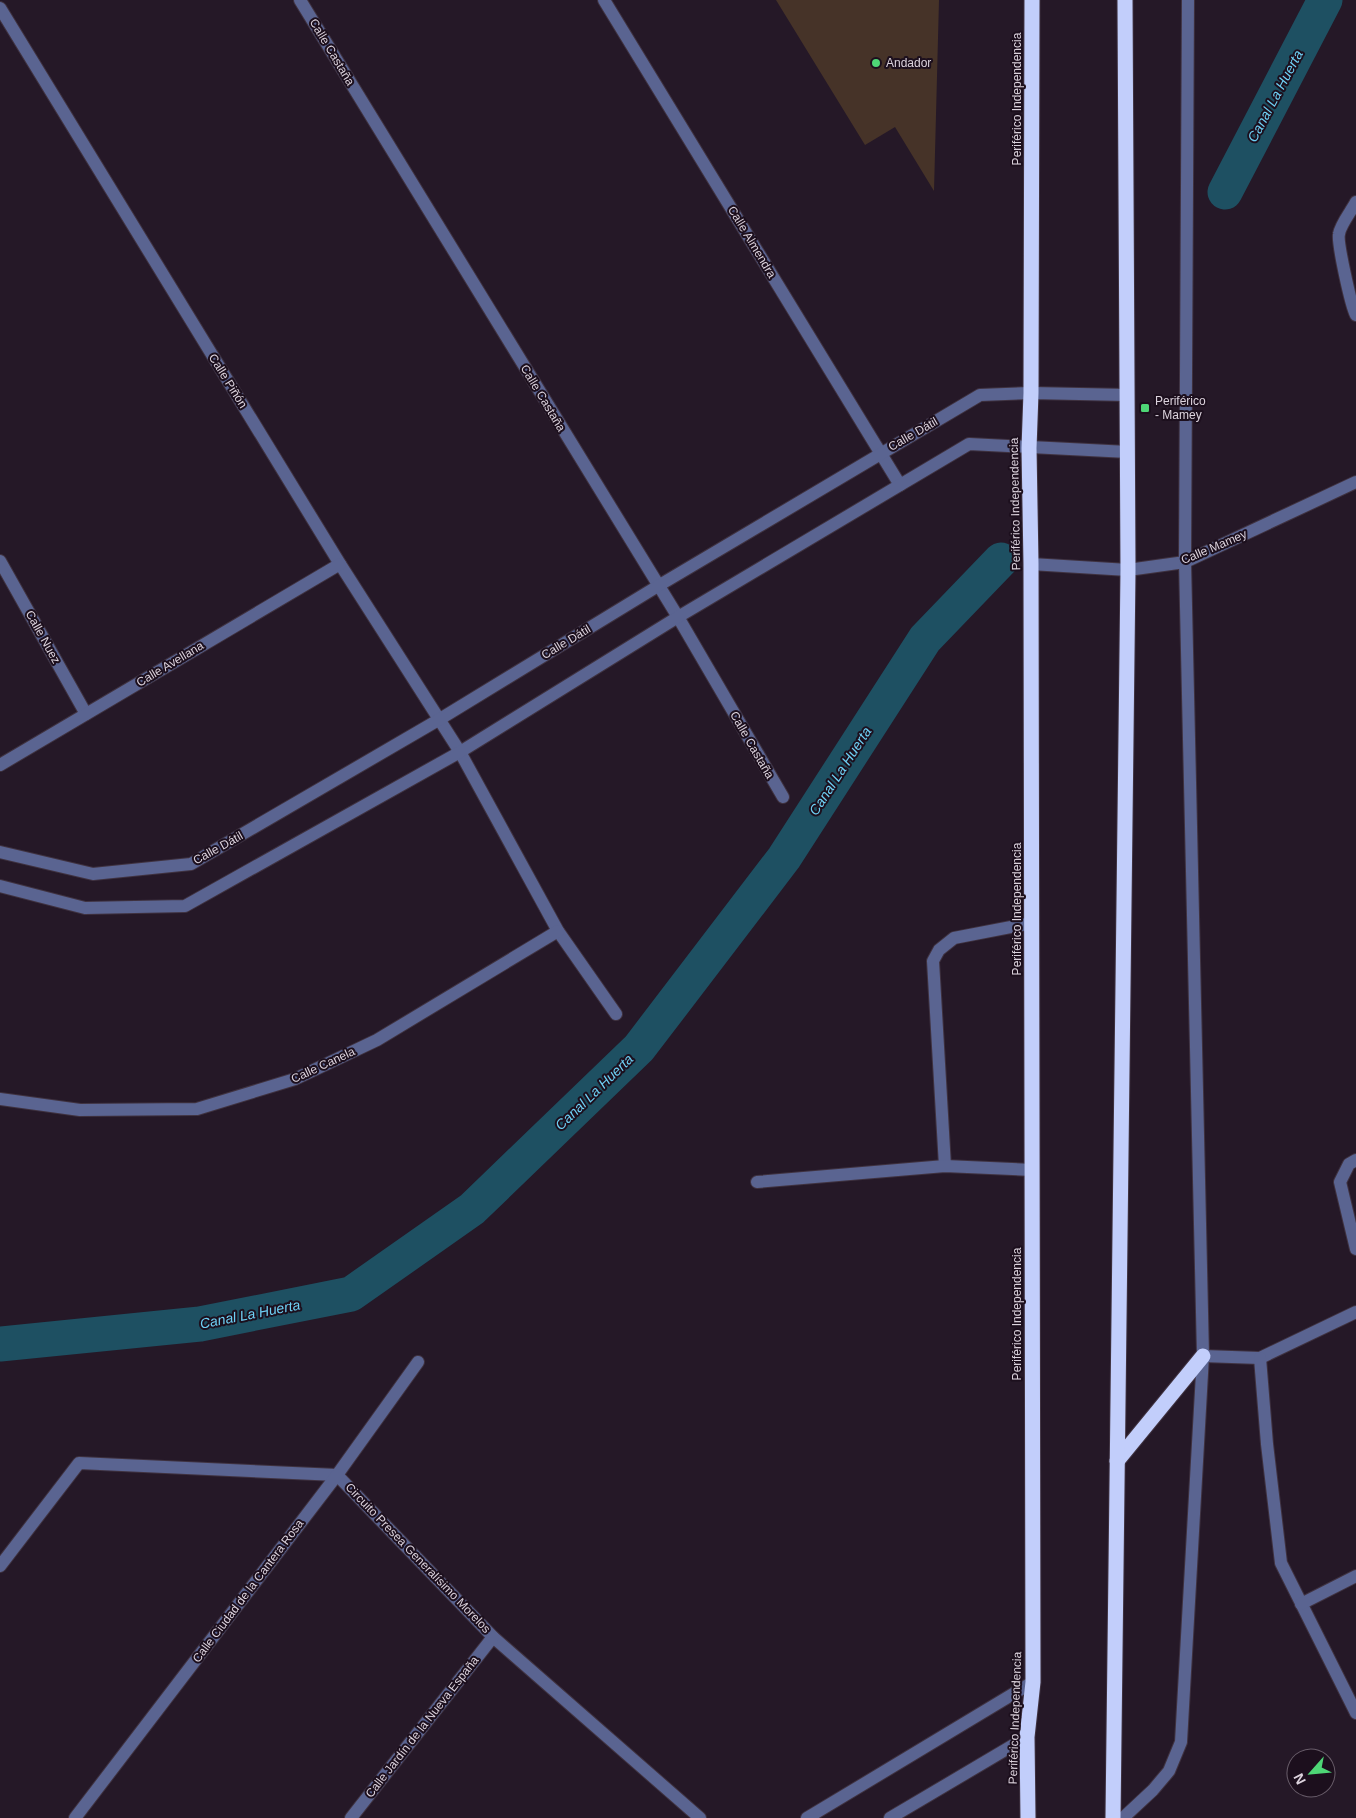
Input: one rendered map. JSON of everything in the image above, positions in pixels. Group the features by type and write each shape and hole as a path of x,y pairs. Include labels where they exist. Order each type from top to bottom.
{"highway":[{"name":"Periférico Independencia","path":"1028,1818 1027,1737 1033,1682 1031,564 1029,448 1031,393 1032,0"},
{"path":"1113,1818 1128,570 1125,0"},
{"path":"1117,1460 1203,1356"}],"street":[{"name":"Calle Castaña","path":"300,0 678,617 783,798"},
{"name":"Calle Almendra","path":"604,0 900,485"},
{"path":"1123,1818 1153,1790 1169,1771 1181,1742 1203,1356 1186,562 1188,0"},
{"name":"Calle Piñón","path":"0,8 340,564 460,752"},
{"path":"1356,202 1338,234 1353,310 1356,315"},
{"name":"Calle Dátil","path":"0,852 93,874 192,864 440,719 658,586 980,395 1031,393 1128,395"},
{"path":"0,886 85,908 185,906 460,752 678,617 969,444 1128,452"},
{"name":"Calle Mamey","path":"1031,564 1128,570 1186,562 1356,482"},
{"name":"Calle Nuez","path":"0,561 86,714"},
{"name":"Calle Avellana","path":"0,765 340,564"},
{"path":"460,752 558,931 616,1014"},
{"path":"945,1166 933,961 939,950 954,938 1032,923"},
{"name":"Calle Canela","path":"0,1098 80,1110 197,1109 295,1079 377,1040 558,931"},
{"path":"1356,1160 1349,1164 1340,1182 1356,1249"},
{"path":"757,1182 945,1166 1032,1170"},
{"path":"1203,1356 1260,1358 1356,1312"},
{"path":"1260,1358 1266,1444 1281,1563 1356,1713"},
{"name":"Calle Ciudad de la Cantera Rosa","path":"75,1818 337,1475 418,1362"},
{"name":"Circuito Presea Generalísimo Morelos","path":"0,1566 79,1463 337,1475 493,1636 700,1818"},
{"path":"1301,1604 1356,1576"},
{"name":"Calle Jardín de la Nueva España","path":"351,1818 493,1636"},
{"path":"807,1818 1033,1682"},
{"path":"890,1818 1027,1737"}],"building":[{"name":"Andador","path":"776,0 939,0 934,191 895,127 865,145"}],"waterway":[{"name":"Canal La Huerta","path":"1225,192 1325,0"},
{"name":"Canal La Huerta","path":"0,1344 200,1324 351,1294 472,1209 639,1048 784,858 925,639 1001,560"}],"place":[{"name":"Andador","path":"876,63"},
{"name":"Periférico - Mamey","path":"1145,408"}]}
